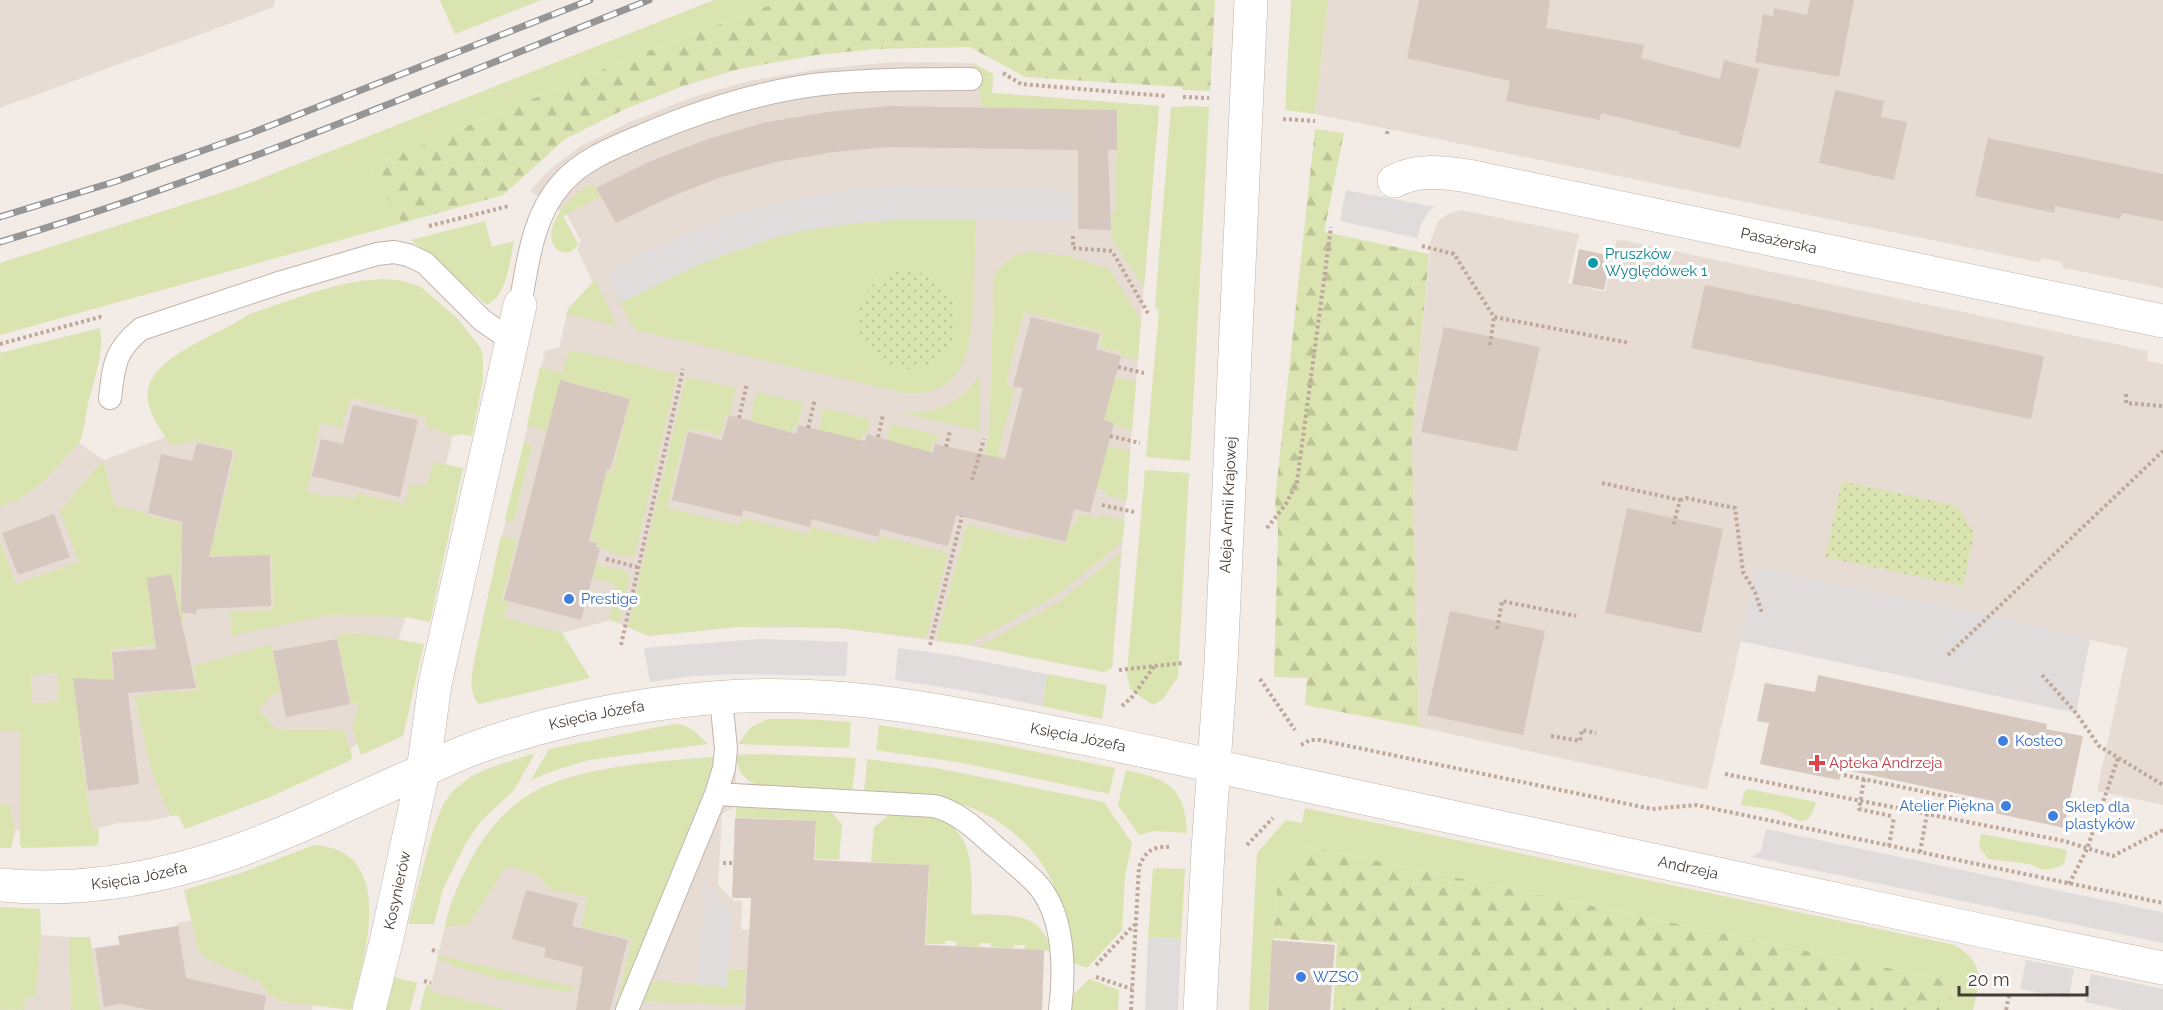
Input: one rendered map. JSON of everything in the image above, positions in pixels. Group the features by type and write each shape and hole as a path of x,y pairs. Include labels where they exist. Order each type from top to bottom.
{"street":[{"name":"Aleja Armii Krajowej","path":"1200,1010 1208,849 1215,765 1251,0"},
{"name":"Pasażerska","path":"1394,181 1427,172 1468,176 2163,321"},
{"name":"Kosynierów","path":"369,1010 423,771 435,684 519,305"},
{"name":"Księcia Józefa","path":"0,885 52,888 101,884 195,864 249,846 488,743 554,725 633,708 721,698 818,696 915,707 1215,765"},
{"name":"Andrzeja","path":"1215,765 2163,968"}],"lane":[{"path":"519,305 535,230 549,200 576,170 619,145 719,106 820,85 886,79 971,79"},
{"path":"110,398 114,367 120,351 141,329 282,282 385,253 408,255 425,263 482,320 512,341"},
{"path":"627,1010 716,794 724,768 726,748 721,698"},
{"path":"716,794 934,806 951,812 978,831 1037,884 1049,906 1062,942 1060,1010"}],"path":[{"path":"1182,97 1210,98"},
{"path":"1282,119 1315,122"},
{"path":"1387,134 1389,128"},
{"path":"385,253 400,233 507,205 541,216"},
{"path":"1267,529 1286,504 1297,482 1331,227"},
{"path":"1073,236 1073,248 1112,251 1149,315"},
{"path":"1422,246 1454,254 1494,317 1490,345"},
{"path":"0,344 100,317 141,329"},
{"path":"1494,317 1630,343"},
{"path":"1118,367 1144,373"},
{"path":"621,645 683,369"},
{"path":"739,418 747,383"},
{"path":"2126,394 2126,403 2163,406"},
{"path":"808,428 814,399"},
{"path":"878,437 883,415"},
{"path":"946,447 950,431"},
{"path":"1110,436 1140,443"},
{"path":"972,480 984,439"},
{"path":"1948,655 2163,451"},
{"path":"1602,483 1680,500 1686,498 1735,508 1743,572 1755,592 1762,614"},
{"path":"1673,527 1680,500"},
{"path":"1102,505 1134,512"},
{"path":"930,645 962,516"},
{"path":"606,559 637,567"},
{"path":"1497,629 1502,601 1576,616"},
{"path":"1119,670 1187,662"},
{"path":"1120,709 1133,696 1155,664"},
{"path":"2042,675 2076,713 2099,746 2163,785"},
{"path":"1258,676 1295,730"},
{"path":"1551,736 1580,741 1582,730 1596,733"},
{"path":"1298,748 1306,741 1320,740 1652,809 1696,806 2163,903"},
{"path":"2069,884 2088,849 2118,758"},
{"path":"1725,774 2064,841 2113,856 2163,830"},
{"path":"1844,775 1983,804"},
{"path":"1864,779 1859,809 1892,816"},
{"path":"1889,846 1892,816 1896,808"},
{"path":"1244,847 1278,812"},
{"path":"1920,852 1926,814"},
{"path":"1131,1010 1139,867 1143,857 1151,849 1176,848"},
{"path":"723,863 734,864"},
{"path":"432,950 438,952"},
{"path":"1087,974 1132,989"},
{"path":"424,981 431,983"},
{"path":"2006,1010 2009,996"}],"shaded area":[{"path":"0,0 275,0 274,7 0,108"},
{"path":"1328,0 2163,0 2163,288 2064,268 2061,262 2042,258 2039,262 1315,114"},
{"path":"893,62 973,63 993,74 992,93 1159,106 1112,668 1104,672 967,645 839,628 736,627 649,636 611,620 562,633 484,614 545,351 559,347 568,309 593,282 577,249 581,241 567,215 530,191 548,171 581,146 630,122 690,98 749,81 820,69"},
{"path":"899,186 1073,191 1071,221 918,219 864,222 807,230 777,237 697,265 620,303 607,274 639,255 724,218 769,205 813,196"},
{"path":"1346,190 1435,207 1430,210 1421,224 1417,238 1340,221"},
{"path":"1461,210 1579,234 1568,283 1605,292 1617,239 2148,351 2147,361 2163,364 2163,805 2097,791 2128,648 1757,569 1707,790 1419,727 1412,441 1431,240 1438,221 1448,214"},
{"path":"465,384 418,579 368,735 335,762 178,815 72,831 0,830 0,469 75,440 104,460 282,393"},
{"path":"1756,568 1993,616 2090,639 2076,713 1740,641"},
{"path":"759,639 848,642 846,676 739,674 692,676 650,682 644,648"},
{"path":"898,648 950,655 1047,674 1042,706 895,680"},
{"path":"736,755 736,806 722,814 718,885 734,901 742,901 741,929 887,943 1044,950 1042,1010 425,1010 450,905 462,877 486,835 519,802 548,785 584,774 676,760"},
{"path":"1766,829 2161,912 2163,913 2163,943 1752,857 1761,851"},
{"path":"706,884 732,911 727,987 698,985"},
{"path":"232,913 317,990 312,1010 0,1010 0,932 90,937 92,949 119,944 118,936 177,926 177,923"},
{"path":"1148,937 1181,939 1178,1010 1145,1010"},
{"path":"2026,960 2074,969 2069,998 2020,989"},
{"path":"2091,974 2163,989 2163,1010 2122,1010 2085,1002"}],"green space":[{"path":"440,0 541,0 455,34"},
{"path":"714,0 784,0 633,57 369,167 402,223 0,335 0,263 242,186"},
{"path":"784,0 1215,0 1210,91 1183,90 1182,87 1025,77 970,47 875,49 816,55 739,69 683,86 625,109 565,139 503,195 402,223 369,167 633,57"},
{"path":"1291,0 1328,0 1315,114 1285,110"},
{"path":"973,63 993,74 992,93 1159,106 1144,288 1111,238 1111,211 1115,211 1118,111 983,107"},
{"path":"1171,107 1209,107 1190,461 1146,457 1159,311 1155,307"},
{"path":"1315,129 1344,133 1324,232 1429,254 1412,441 1419,727 1305,705 1307,678 1274,677 1278,530 1275,500"},
{"path":"590,185 595,187 601,197 563,216 578,244 569,252 558,251 551,235 556,218 568,201"},
{"path":"918,219 976,220 972,327 969,345 964,361 955,375 943,386 927,392 905,393 635,330 620,303 697,266 777,237 829,226"},
{"path":"485,221 492,247 514,241 503,286 494,300 487,305 411,240"},
{"path":"1030,252 1068,256 1109,269 1141,320 1138,360 1099,347 1103,332 1024,312 1006,385 1015,388 998,454 1008,458 978,480 989,436 994,278 1000,267 1008,260"},
{"path":"907,271 926,274 942,285 953,301 956,320 953,339 942,355 926,366 907,369 888,366 872,355 861,339 858,320 861,301 872,285 888,274"},
{"path":"367,280 403,281 421,287 458,319 480,347 483,355 483,379 472,436 460,434 453,436 425,425 425,417 351,398 341,428 320,423 307,492 331,497 333,494 354,499 357,493 405,504 410,484 426,486 434,462 463,468 430,622 406,617 329,615 231,636 230,611 273,610 272,555 179,556 179,595 184,621 152,625 155,645 111,649 113,680 110,728 78,733 92,829 98,828 97,846 23,848 20,845 20,731 0,731 0,541 16,584 79,562 60,511 103,460 115,505 216,532 236,450 195,440 172,446 149,406 148,391 153,378 175,355 249,314 316,292","holes":["58,673 58,702 32,703 31,675"]},
{"path":"595,280 617,326 567,314 568,309"},
{"path":"100,328 99,362 80,441 50,475 36,487 20,498 0,507 0,353"},
{"path":"573,350 677,374 635,556 609,553 609,550 597,547 598,542 590,539 607,470 613,472 630,398 561,380 547,431 527,425 540,367 562,373 567,355"},
{"path":"980,374 980,431 899,412 923,412 945,405 964,393"},
{"path":"686,377 736,388 729,415 726,415 720,436 705,430 703,432 689,429 686,432 667,508 739,525 742,518 809,535 811,527 877,544 880,536 948,553 927,634 924,638 839,628 785,626 736,627 649,636 628,627"},
{"path":"1116,377 1136,382 1132,430 1101,419"},
{"path":"756,392 803,403 798,425 794,425 792,436 750,420"},
{"path":"823,408 870,419 867,434 863,434 858,453 819,430"},
{"path":"891,424 938,435 935,444 932,443 930,455 887,452 890,441 887,439"},
{"path":"524,442 532,446 514,522 505,519"},
{"path":"1108,446 1130,451 1127,500 1106,495 1106,491 1084,485"},
{"path":"1145,470 1189,473 1178,677 1163,699 1153,705 1130,689 1127,674"},
{"path":"1842,481 1957,506 1974,533 1963,586 1825,557"},
{"path":"1078,514 1099,518 1100,515 1125,521 1122,542 1057,595 967,645 936,640 967,524 1026,540 1028,535 1065,544 1071,523 1076,525"},
{"path":"501,536 517,540 502,600 508,602 504,618 562,633 590,678 479,704 473,695 472,672"},
{"path":"1121,552 1112,668 1104,672 979,647 1060,601"},
{"path":"596,564 625,571 630,576 619,623 609,617 616,587 614,584 593,578"},
{"path":"359,633 424,644 403,736 361,755 352,728 359,703 351,703 337,635"},
{"path":"271,644 281,693 271,695 259,710 276,729 344,730 353,759 268,798 185,829 178,815 170,816 152,773 134,697 160,692 198,690 193,666"},
{"path":"1047,674 1107,685 1102,719 1042,706"},
{"path":"768,719 851,722 849,748 738,744 751,727"},
{"path":"673,724 688,727 708,744 589,760 531,780 549,749"},
{"path":"879,725 993,743 1115,768 1109,794 963,763 876,750"},
{"path":"535,753 514,790 481,821 466,843 443,889 434,924 408,924 433,830 443,804 453,791 470,777 489,768"},
{"path":"736,755 856,758 852,792 759,786 742,774"},
{"path":"713,757 714,764 624,992 620,1010 615,1010 632,939 581,927 588,897 551,890 535,874 507,866 468,925 445,927 457,889 474,854 483,839 505,813 518,802 537,790 560,780 585,773 638,764"},
{"path":"867,759 936,768 1104,802 1132,843 1125,876 1122,930 1087,968 1071,962 1059,899 1041,862 1027,846 996,820 958,803 920,795 864,793"},
{"path":"1126,770 1153,777 1171,787 1178,795 1182,805 1187,833 1154,831 1139,835 1118,805"},
{"path":"1747,789 1816,802 1808,818 1800,821 1783,813 1741,805"},
{"path":"0,804 10,804 15,831 11,848 0,848"},
{"path":"736,806 829,810 842,824 839,860 815,859 816,821 736,817"},
{"path":"1305,808 1955,945 1965,952 1976,965 1978,980 1973,1010 1949,1010 1954,982 1306,846 1278,878 1267,1010 1249,1010 1257,853 1286,820 1302,823"},
{"path":"890,814 928,815 944,821 956,830 969,854 972,883 971,914 1009,916 1031,921 1046,937 1051,951 1025,949 1025,945 1014,945 1014,948 991,947 991,943 980,943 979,947 956,946 956,941 945,941 945,944 926,944 929,865 871,862 874,827"},
{"path":"1981,834 2067,850 2064,864 2052,869 2043,869 2030,864 1988,859 1979,847"},
{"path":"314,845 341,851 357,866 366,886 369,910 367,936 351,1010 279,1001 269,994 258,981 209,960 199,952 184,890 241,873"},
{"path":"1306,846 1954,982 1949,1010 1333,1010 1337,943 1273,938 1278,877"},
{"path":"1153,869 1185,869 1181,939 1148,937"},
{"path":"0,907 40,909 41,935 35,998 25,997 24,1010 0,1009"},
{"path":"69,937 90,937 100,1010 71,1010"},
{"path":"438,955 578,988 567,992 499,979 451,965 437,959"},
{"path":"728,969 746,970 743,1006 640,1001 649,983 654,981 727,987"},
{"path":"394,977 417,983 410,1010 386,1010"},
{"path":"1089,979 1119,990 1118,1010 1068,1010 1068,1000"},
{"path":"426,985 431,986 430,991 505,1010 420,1010"}],"building":[{"path":"1419,0 1550,0 1546,28 1644,45 1641,58 1720,79 1724,60 1759,69 1740,148 1601,113 1600,120 1506,101 1510,81 1407,58"},
{"path":"1810,0 1854,0 1839,77 1755,62 1763,14 1773,16 1774,8 1807,15"},
{"path":"1835,90 1884,101 1881,117 1907,122 1894,180 1819,163"},
{"path":"888,106 1117,110 1117,150 1108,150 1111,230 1078,229 1078,150 889,147 833,152 776,162 721,177 668,198 616,223 596,188 651,161 708,139 767,122 827,112"},
{"path":"1988,138 2163,174 2163,221 2122,213 2120,219 2055,206 2054,213 1975,196"},
{"name":"Pruszków Wyględówek 1","path":"1579,249 1611,256 1604,290 1572,284"},
{"path":"1705,285 2044,356 2031,419 1691,348"},
{"path":"1031,317 1100,334 1096,349 1121,356 1104,420 1114,423 1090,513 1074,509 1066,542 956,515 948,546 880,529 879,537 812,519 810,527 743,510 742,517 672,500 688,432 722,440 729,415 796,434 798,425 865,441 867,434 933,453 935,444 1005,459 1023,388 1013,386"},
{"path":"1444,327 1540,347 1517,451 1421,432"},
{"path":"560,380 630,399 610,470 607,469 589,541 597,543 596,547 600,548 581,620 504,600"},
{"path":"353,405 418,420 400,497 312,476 321,439 343,444"},
{"path":"197,443 233,451 209,557 270,555 271,606 197,609 196,614 181,612 182,522 148,513 161,454 192,461"},
{"path":"1627,508 1723,529 1701,633 1605,613"},
{"path":"54,514 70,557 18,575 2,533"},
{"path":"171,574 196,688 128,693 139,784 88,791 73,678 114,680 112,652 156,649 147,578"},
{"path":"1450,611 1545,631 1523,735 1427,715"},
{"path":"337,639 350,704 286,717 273,651"},
{"path":"1818,675 2047,724 2046,729 2083,736 2064,828 1985,811 1988,800 1842,769 1839,780 1760,764 1769,723 1757,721 1765,683 1815,692"},
{"path":"735,818 816,821 814,860 929,865 925,945 1044,950 1042,1010 745,1010 751,898 732,898"},
{"path":"526,890 578,903 572,926 628,940 610,1010 576,1010 583,967 544,957 546,948 512,939"},
{"path":"178,926 186,978 266,996 264,1010 150,1010 120,1004 104,1007 95,948 120,945 118,936"},
{"name":"WZSO","path":"1272,940 1335,945 1330,1010 1268,1010"}],"railway":[{"path":"0,217 117,181 249,134 590,0"},
{"path":"0,242 83,216 246,159 649,0"}],"place":[{"name":"Pruszków Wyględówek 1","path":"1593,263"},
{"name":"Prestige","path":"569,599"},
{"name":"Kosteo","path":"2003,741"},
{"name":"Apteka Andrzeja","path":"1817,763"},
{"name":"Atelier Piękna","path":"2006,806"},
{"name":"Sklep dla plastyków","path":"2053,816"},
{"name":"WZSO","path":"1301,977"}]}
